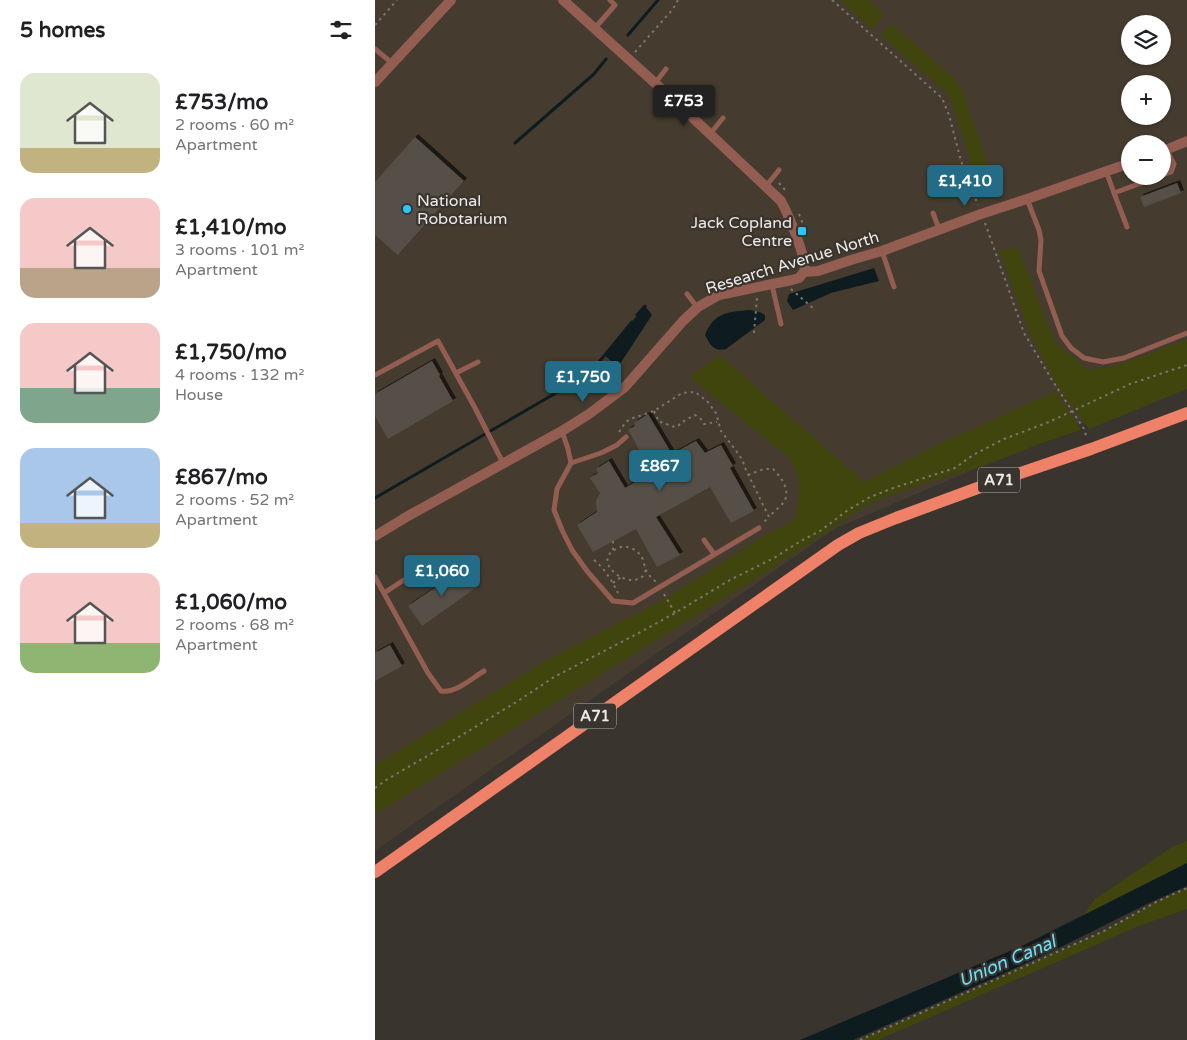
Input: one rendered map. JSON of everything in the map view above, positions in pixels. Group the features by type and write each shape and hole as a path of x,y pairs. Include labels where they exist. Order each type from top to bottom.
{"main road":[{"name":"A71","path":"375,872 838,545 859,533 994,482 1091,449 1187,413"}],"street":[{"path":"375,82 451,0"},
{"path":"563,0 781,201 791,222 805,265 804,272"},
{"path":"1171,148 1187,141"},
{"name":"Research Avenue North","path":"375,536 589,414 625,387 697,307 719,296 799,278 804,272 819,271 882,251 981,214 1121,166"}],"lane":[{"path":"595,28 615,5 610,0"},
{"path":"375,49 392,63"},
{"path":"655,83 666,69"},
{"path":"710,134 723,118"},
{"path":"766,186 779,170"},
{"path":"1106,171 1127,227"},
{"path":"1114,193 1136,185"},
{"path":"1027,199 1041,240 1039,271 1062,336 1071,348 1084,358 1103,362 1124,358 1187,333"},
{"path":"933,213 939,229"},
{"path":"882,251 895,287"},
{"path":"772,285 781,324"},
{"path":"687,294 697,307"},
{"path":"375,375 437,341 503,463"},
{"path":"456,373 478,362"},
{"path":"562,431 571,463 557,489 554,510 572,550 613,602 633,603 759,528"},
{"path":"571,463 601,453 617,445 626,437"},
{"path":"704,540 714,554"},
{"path":"384,593 413,574"},
{"path":"375,577 427,673 441,691 448,692 483,671"}],"path":[{"path":"375,25 397,0"},
{"path":"627,57 633,55 673,9 678,0"},
{"path":"832,0 942,98 949,115 961,161 1024,333 1084,429 1091,449"},
{"path":"793,291 814,309"},
{"path":"754,333 756,306"},
{"path":"591,362 619,380 613,384"},
{"path":"375,788 518,701 554,676 637,634 730,580 774,558 821,531 848,510 870,497 896,486 955,468 973,455 1004,439 1049,422 1130,384 1187,365"},
{"path":"617,445 615,442 625,423 630,418 654,411 682,394 695,392 707,401 716,413 717,422 723,436 730,442 743,461 769,517"},
{"path":"654,411 659,422 672,427 677,427 695,415 704,424 717,422"},
{"path":"748,475 764,469 773,469 787,490 784,501 759,528"},
{"path":"613,541 613,551"},
{"path":"625,546 630,547 641,556 646,570 642,576 637,580 628,580 614,572 607,563 607,557 613,551 625,546"},
{"path":"595,560 613,583 622,602"},
{"path":"613,583 621,577"},
{"path":"860,1040 1104,931 1156,902 1187,888"}],"shaded area":[{"path":"375,0 1187,0 1187,379 834,529 375,851"}],"green space":[{"path":"840,0 869,0 884,14 873,30"},
{"path":"891,23 961,87 993,180 979,185 949,95 882,36"},
{"path":"1018,248 1055,343 1089,370 1118,365 1187,340 1187,389 1089,429 1059,389 1030,334 999,250"},
{"path":"720,355 864,482 937,445 1056,391 1081,430 986,465 920,485 868,504 754,580 375,814 375,765 545,661 663,600 764,536 796,519 800,487 790,458 689,377"},
{"path":"1187,841 1187,863 1083,916 1095,899 1172,847"},
{"path":"1187,888 1187,909 1139,926 878,1040 860,1040 1104,931 1156,902"}],"water":[{"path":"874,268 879,281 831,293 793,310 787,301 789,294"},
{"path":"645,306 652,315 618,367 604,355"},
{"path":"750,310 765,315 765,320 726,349 715,349 711,345 705,335 717,318 728,313"},
{"name":"Union Canal","path":"1187,863 1187,886 998,976 853,1040 800,1040 1024,945"}],"building":[{"name":"National Robotarium","path":"415,137 464,181 398,255 375,235 375,182"},
{"path":"1177,183 1181,193 1144,207 1140,197"},
{"path":"432,361 453,401 388,439 375,416 375,394"},
{"path":"648,414 672,454 696,441 705,453 721,445 733,466 730,468 754,511 731,523 710,487 656,517 680,555 657,567 636,529 593,552 577,525 597,512 596,501 600,493 590,478 598,473 596,469 609,461 625,488 652,472 628,430 635,426 634,423"},
{"path":"464,568 477,587 422,626 408,606"},
{"path":"390,645 402,666 375,681 375,653"}],"waterway":[{"path":"628,35 658,0"},
{"path":"515,143 594,74 606,59"},
{"path":"637,315 645,306"},
{"path":"375,498 580,379 599,362 632,322"}],"place":[{"name":"National Robotarium","path":"407,209"},
{"name":"Jack Copland Centre","path":"802,231"}]}
